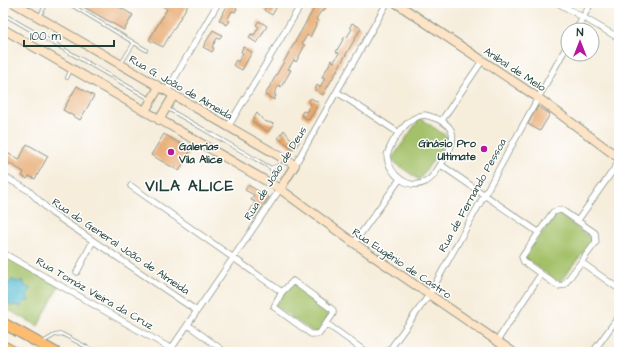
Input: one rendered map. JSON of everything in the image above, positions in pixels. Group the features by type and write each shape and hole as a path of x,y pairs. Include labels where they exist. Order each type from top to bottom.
{"highway":[{"path":"3,323 55,352"},
{"path":"3,346 14,352"}],"street":[{"name":"Rua G. João de Almeida","path":"14,3 295,165"},
{"path":"159,120 166,108 170,93 218,3"},
{"path":"228,127 302,3"},
{"name":"Rua de João de Deus","path":"171,348 234,259 280,189 387,3"},
{"name":"Anibal de Melo","path":"396,3 537,97 619,158"},
{"path":"558,3 619,38"},
{"path":"581,22 591,3"},
{"path":"3,30 280,189"},
{"name":"Rua de Fernando Pessoa","path":"388,352 429,295 560,58"},
{"path":"442,120 482,61"},
{"path":"145,111 159,87"},
{"path":"337,92 399,133"},
{"path":"419,116 442,120 449,129 453,144 441,165 431,178 423,183 411,183 400,179 389,166 387,156 399,133 412,120 419,116"},
{"path":"578,220 619,162"},
{"path":"441,165 484,193 538,232"},
{"name":"Rua do General João de Almeida","path":"3,176 28,190 52,213 197,311"},
{"path":"354,244 400,179"},
{"path":"131,186 282,292"},
{"name":"Rua Eugênio de Castro","path":"280,189 354,244 513,352"},
{"path":"556,211 563,211 578,220 596,235 596,242 561,286 554,284 524,262 522,257 538,232 556,211"},
{"path":"77,272 93,241"},
{"name":"Rua Tomáz Vieira da Cruz","path":"3,253 177,352"},
{"path":"581,262 619,288"},
{"path":"497,340 541,274"},
{"path":"293,281 298,283 333,310 333,314 327,324 319,334 311,334 276,310 274,304 282,292 293,281"},
{"path":"593,352 619,316"},
{"path":"327,324 366,352"},
{"path":"188,325 224,352"}],"lane":[{"path":"39,17 47,3"},
{"path":"68,3 146,50"},
{"path":"3,14 151,100"},
{"path":"120,64 134,43"},
{"path":"67,78 71,69"},
{"path":"166,108 271,168 277,167 280,164 280,159 278,156"},
{"path":"267,181 273,175 271,168"},
{"path":"40,343 55,335 62,334 96,352"}],"green space":[{"path":"420,118 449,138 419,180 391,160"},
{"path":"557,213 593,240 559,283 524,257"},
{"path":"3,256 59,286 38,326 3,307"},
{"path":"293,281 332,311 316,334 275,306"}],"water":[{"path":"12,279 17,282 23,280 25,286 31,289 27,295 29,301 24,302 21,307 16,305 10,306 8,300 3,298 5,291 4,286 9,284"}],"building":[{"path":"77,3 121,3 119,7 133,15 124,30"},
{"path":"157,3 189,3 163,47 149,40 167,9"},
{"path":"229,3 237,8 235,12 232,11 227,20 230,21 227,25 219,20"},
{"path":"268,3 279,3 272,15 264,10"},
{"path":"317,3 326,7 323,12 321,11 316,19 318,21 310,37 307,35 302,44 305,45 296,62 294,60 288,69 291,70 281,87 279,85 274,94 276,95 274,100 265,95"},
{"path":"259,21 267,26 257,43 249,38 251,34 254,35 259,27 256,25"},
{"path":"352,23 361,28 323,95 315,90 317,85 320,87 325,78 322,77 331,60 334,62 339,53 336,52 345,36 347,37 352,29 350,27"},
{"path":"213,30 222,35 219,39 217,38 212,47 214,48 212,52 203,47"},
{"path":"243,47 252,52 242,70 233,65 236,60 238,62 243,53 241,52"},
{"path":"77,86 94,96 80,120 63,110"},
{"path":"311,98 319,103 309,120 301,115 303,111 306,112 311,104 308,102"},
{"path":"538,106 550,114 540,131 528,124"},
{"path":"257,113 264,121 274,124 268,132 252,121"},
{"path":"284,130 290,138 300,141 294,149 278,138"},
{"name":"Galerias Vila Alice","path":"164,134 191,150 179,171 151,155"},
{"path":"27,144 48,156 35,179 29,176 27,179 22,176 24,172 3,160 6,152 19,160"},
{"path":"248,185 269,197 254,219 248,215 255,202 251,200 254,195 245,190"}],"place":[{"name":"Ginásio Pro Ultimate","path":"484,149"},
{"name":"Galerias Vila Alice","path":"171,152"}],"district":[{"name":"VILA ALICE","path":"190,186"}]}
